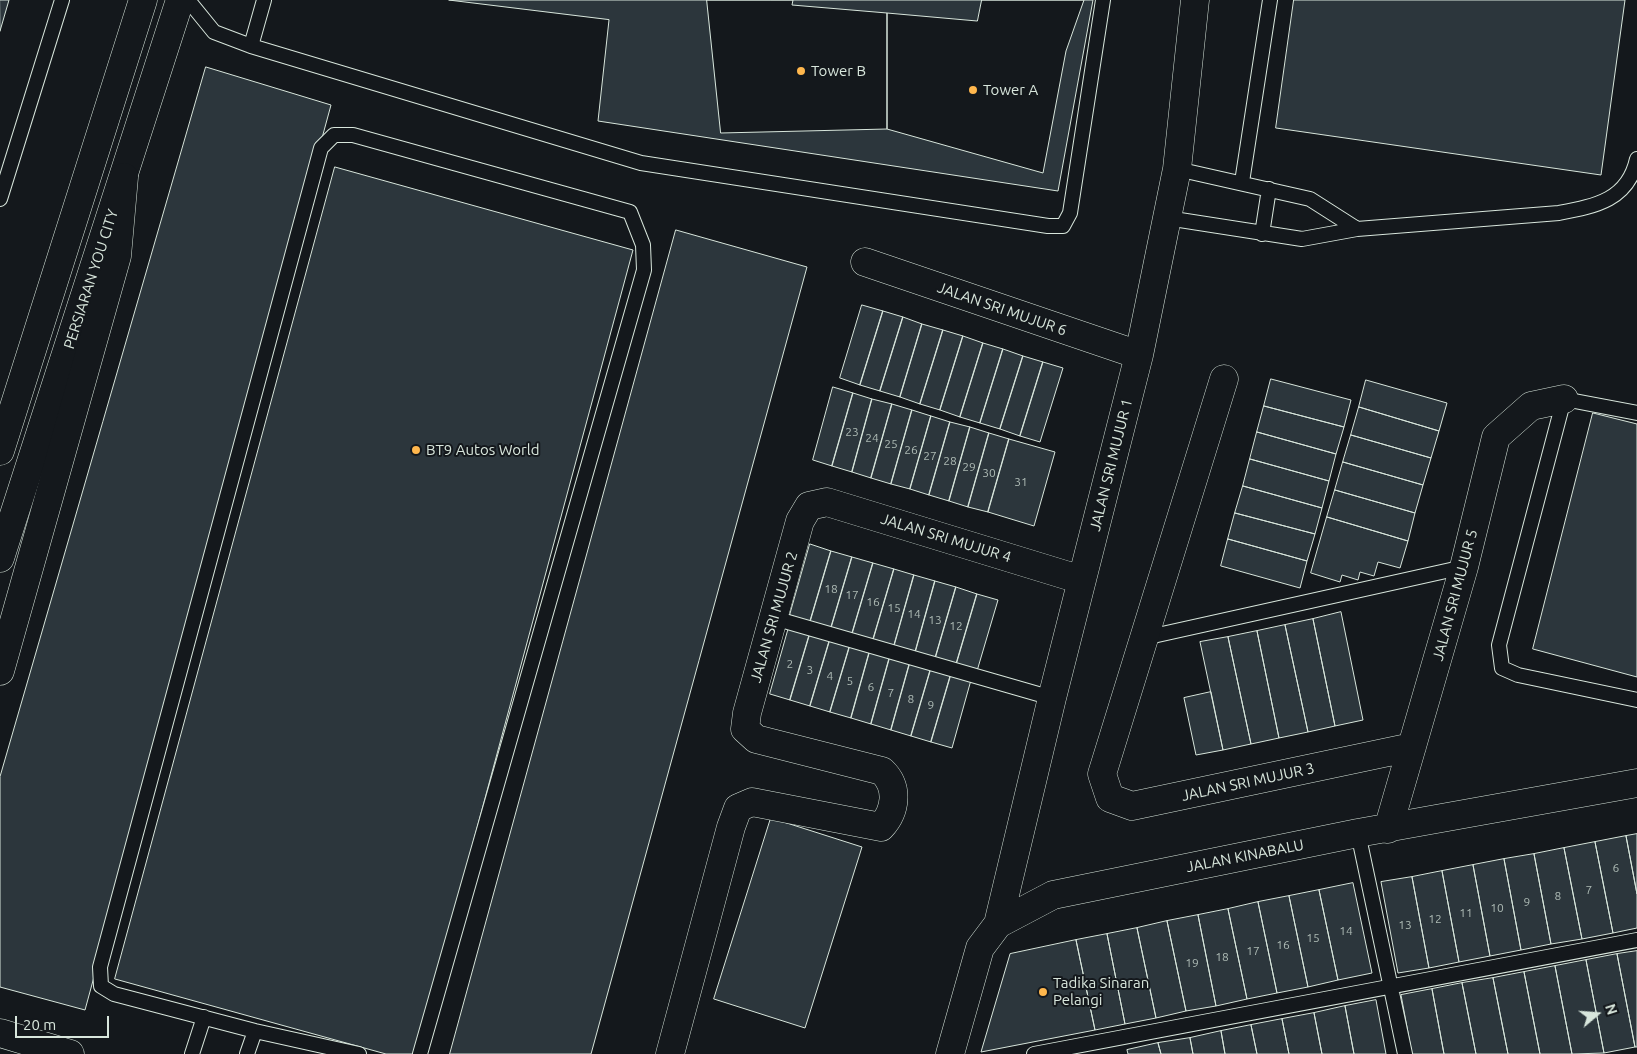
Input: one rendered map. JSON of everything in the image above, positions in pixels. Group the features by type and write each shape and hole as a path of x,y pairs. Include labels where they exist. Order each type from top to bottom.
{"street":[{"path":"0,451 143,0"},
{"name":"PERSIARAN YOU CITY","path":"0,558 180,0"},
{"name":"JALAN SRI MUJUR 1","path":"998,924 1052,698 1139,355 1177,168 1195,0"},
{"path":"0,670 92,351 117,256 124,177"},
{"name":"JALAN SRI MUJUR 6","path":"865,262 1139,355"},
{"path":"1144,638 1224,379"},
{"name":"JALAN SRI MUJUR 5","path":"1388,829 1464,567 1496,436 1531,406 1564,399"},
{"name":"JALAN SRI MUJUR 4","path":"809,506 827,502 1082,580"},
{"name":"JALAN SRI MUJUR 2","path":"670,1054 731,827 738,808 752,802 881,827 888,819 894,794 890,779 882,771 756,739 745,729 746,713 800,521 809,506"},
{"name":"JALAN SRI MUJUR 3","path":"1144,638 1102,774 1110,798 1132,806 1412,747"},
{"name":"JALAN KINABALU","path":"950,1054 980,948 998,924 1053,895 1358,833 1637,784"},
{"path":"0,1033 70,1054"}],"lane":[{"path":"0,200 62,0"},
{"path":"188,0 214,32 251,46 641,163 1048,226 1063,226 1070,213 1104,0"},
{"path":"251,46 264,0"},
{"path":"1242,182 1270,0"},
{"path":"359,1054 255,1031 114,994 101,986 100,967 321,148 334,135 353,134 630,212 643,244 644,270 420,1054"},
{"path":"1167,218 1302,239 1357,229 1559,213 1588,208 1615,197 1634,175 1637,159"},
{"path":"1177,168 1310,199 1357,229"},
{"path":"1262,234 1270,189"},
{"path":"1637,413 1564,399 1499,645 1502,668 1518,675 1637,700"},
{"path":"1144,638 1464,567"},
{"path":"774,618 1052,698"},
{"path":"1358,833 1405,1054"},
{"path":"1034,1054 1637,940"},
{"path":"192,1054 204,1017"},
{"path":"247,1054 255,1031"}],"building":[{"path":"0,0 9,0 0,31"},
{"path":"449,0 1093,0 1058,191 598,121 609,20"},
{"name":"Tower B","path":"707,0 793,0 792,5 887,13 887,129 721,133"},
{"name":"Tower A","path":"982,0 1084,0 1066,51 1043,173 887,129 887,13 977,21"},
{"path":"1294,0 1625,0 1601,175 1276,128"},
{"path":"206,67 331,105 85,1010 0,987 0,777"},
{"path":"335,167 633,250 416,1054 386,1054 115,979"},
{"path":"676,230 807,267 591,1054 450,1054"},
{"path":"862,305 883,311 860,385 840,378"},
{"path":"883,311 903,317 880,391 860,385"},
{"path":"903,317 922,324 900,397 880,391"},
{"path":"922,324 943,330 920,404 900,397"},
{"path":"943,330 963,336 940,410 920,404"},
{"path":"963,336 983,343 960,417 940,410"},
{"path":"983,343 1003,349 980,423 960,417"},
{"path":"1003,349 1023,356 1000,429 980,423"},
{"path":"1023,356 1043,362 1020,436 1000,429"},
{"path":"1043,362 1063,368 1040,442 1020,436"},
{"path":"1271,379 1351,400 1344,427 1264,406"},
{"path":"1366,380 1447,403 1439,431 1359,407"},
{"path":"833,387 853,393 832,466 813,460"},
{"path":"853,393 872,399 852,472 832,466"},
{"path":"872,399 892,404 871,478 852,472"},
{"path":"892,404 912,410 891,484 871,478"},
{"path":"1264,406 1344,427 1336,454 1257,432"},
{"path":"1359,407 1439,431 1431,458 1351,435"},
{"path":"912,410 931,416 910,489 891,484"},
{"path":"1593,413 1637,424 1637,677 1533,649"},
{"path":"931,416 950,422 929,495 910,489"},
{"path":"950,422 970,427 949,501 929,495"},
{"path":"970,427 989,433 968,507 949,501"},
{"path":"1257,432 1336,454 1329,481 1250,459"},
{"path":"989,433 1009,439 988,512 968,507"},
{"path":"1351,435 1431,458 1423,485 1343,462"},
{"path":"1009,439 1055,452 1034,526 988,512"},
{"path":"1250,459 1329,481 1322,508 1243,486"},
{"path":"1343,462 1423,485 1415,513 1335,490"},
{"path":"1243,486 1322,508 1315,534 1235,513"},
{"path":"1335,490 1415,513 1408,541 1327,517"},
{"path":"1235,513 1315,534 1307,561 1228,539"},
{"path":"1327,517 1408,541 1400,568 1378,562 1374,576 1360,572 1358,580 1342,575 1340,582 1311,573"},
{"path":"1228,539 1307,561 1300,588 1221,566"},
{"path":"810,544 831,551 810,622 790,615"},
{"path":"831,551 852,557 831,628 810,622"},
{"path":"852,557 873,563 852,634 831,628"},
{"path":"873,563 894,569 873,640 852,634"},
{"path":"894,569 914,575 894,646 873,640"},
{"path":"914,575 935,581 915,653 894,646"},
{"path":"935,581 956,587 935,659 915,653"},
{"path":"956,587 977,594 956,665 935,659"},
{"path":"977,594 998,600 977,671 956,665"},
{"path":"1341,612 1363,720 1335,726 1313,619"},
{"path":"1313,619 1335,726 1308,732 1285,625"},
{"path":"1285,625 1308,732 1279,738 1257,631"},
{"path":"789,627 810,633 790,700 770,694"},
{"path":"1257,631 1279,738 1251,744 1228,637"},
{"path":"810,633 830,639 810,706 790,700"},
{"path":"1228,637 1251,744 1223,750 1200,642"},
{"path":"830,639 850,645 830,712 810,706"},
{"path":"850,645 870,650 851,718 830,712"},
{"path":"870,650 890,656 871,724 851,718"},
{"path":"890,656 910,662 891,730 871,724"},
{"path":"910,662 931,668 911,736 891,730"},
{"path":"931,668 951,674 931,742 911,736"},
{"path":"951,674 971,680 952,748 931,742"},
{"path":"1211,692 1223,750 1196,755 1184,698"},
{"path":"771,818 862,847 805,1028 714,999"},
{"path":"1637,834 1637,894 1626,836"},
{"path":"1626,836 1637,894 1637,928 1613,933 1595,842"},
{"path":"1595,842 1613,933 1582,939 1564,848"},
{"path":"1564,848 1582,939 1551,944 1534,854"},
{"path":"1534,854 1551,944 1521,950 1504,859"},
{"path":"1504,859 1521,950 1490,956 1473,865"},
{"path":"1473,865 1490,956 1459,962 1442,871"},
{"path":"1442,871 1459,962 1429,968 1412,877"},
{"path":"1412,877 1429,968 1398,973 1381,882"},
{"path":"1353,883 1372,973 1338,980 1319,890"},
{"path":"1319,890 1338,980 1308,987 1289,896"},
{"path":"1289,896 1308,987 1277,993 1258,902"},
{"path":"1258,902 1277,993 1247,999 1228,909"},
{"path":"1228,909 1247,999 1216,1006 1198,915"},
{"path":"1198,915 1216,1006 1186,1011 1167,921"},
{"path":"1167,921 1186,1011 1156,1018 1137,928"},
{"path":"1137,928 1156,1018 1125,1024 1107,934"},
{"path":"1107,934 1125,1024 1095,1030 1076,940"},
{"name":"Tadika Sinaran Pelangi","path":"1076,940 1095,1030 981,1052 1010,954"},
{"path":"1637,951 1637,1047 1635,1047 1617,954"},
{"path":"1617,954 1635,1047 1604,1053 1586,960"},
{"path":"1586,960 1604,1053 1572,1054 1555,966"},
{"path":"1555,966 1572,1054 1540,1054 1524,972"},
{"path":"1524,972 1540,1054 1508,1054 1493,978"},
{"path":"1493,978 1508,1054 1476,1054 1462,983"},
{"path":"1462,983 1476,1054 1444,1054 1432,989"},
{"path":"1432,989 1444,1054 1412,1054 1401,995"},
{"path":"1376,1000 1386,1054 1354,1054 1345,1006"},
{"path":"1345,1006 1354,1054 1322,1054 1314,1013"},
{"path":"1314,1013 1322,1054 1289,1054 1282,1019"},
{"path":"1282,1019 1289,1054 1257,1054 1251,1025"},
{"path":"1251,1025 1257,1054 1225,1054 1221,1031"},
{"path":"1221,1031 1225,1054 1193,1054 1190,1038"},
{"path":"1190,1038 1193,1054 1161,1054 1158,1043"},
{"path":"1158,1043 1161,1054 1128,1054 1127,1050"}],"place":[{"name":"Tower B","path":"801,71"},
{"name":"Tower A","path":"973,90"},
{"name":"BT9 Autos World","path":"416,450"},
{"name":"Tadika Sinaran Pelangi","path":"1043,992"}]}
